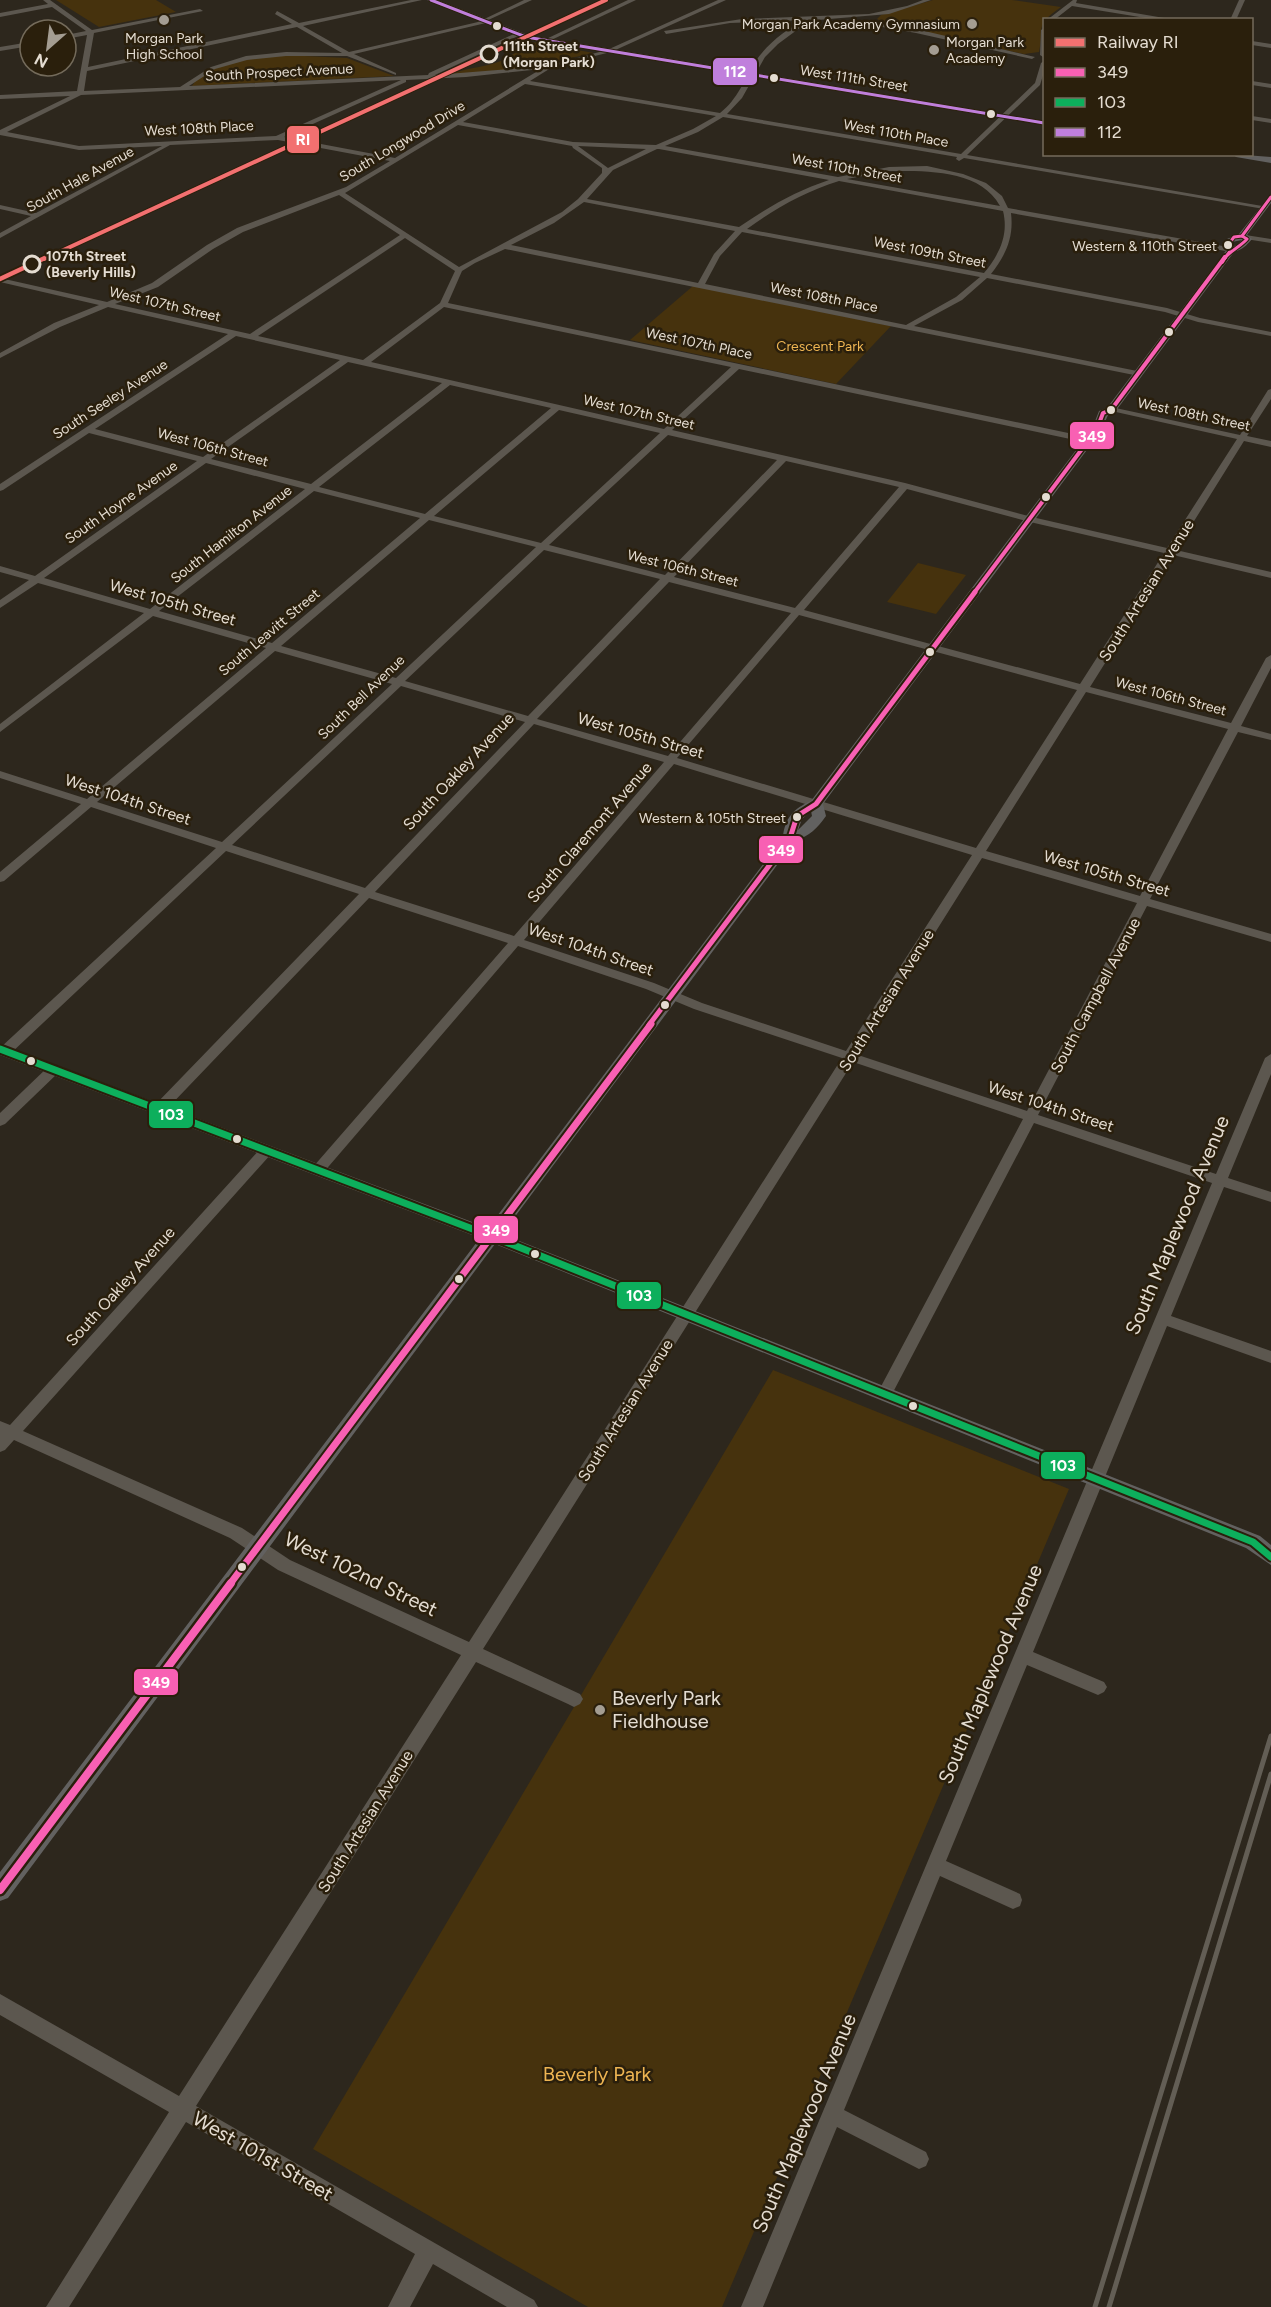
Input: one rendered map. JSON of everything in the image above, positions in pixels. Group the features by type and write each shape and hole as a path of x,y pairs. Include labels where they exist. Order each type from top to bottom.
{"main road":[{"name":"West 111th Street","path":"431,0 516,35 545,41 1043,123"},
{"path":"1248,156 1271,160"},
{"path":"0,1890 790,838 807,831 819,816 816,804 1100,425 1107,424 1115,416 1111,410 1232,250 1240,248 1247,239 1242,236 1271,197"},
{"path":"3,1050 491,1236 1096,1479 1262,1542 1271,1557"}],"street":[{"path":"46,0 91,32"},
{"path":"86,69 419,0"},
{"path":"180,89 206,72 234,61 272,55 348,54 483,22 529,0"},
{"path":"545,41 633,0"},
{"name":"South Longwood Drive","path":"0,356 36,336 155,285 210,247 240,230 341,193 558,63 609,51 633,42 723,0"},
{"path":"633,42 668,32 716,23 876,15 928,0"},
{"path":"1052,18 1076,0"},
{"path":"1234,18 1242,0"},
{"path":"1069,4 1160,18"},
{"path":"0,15 53,5"},
{"path":"78,35 200,11"},
{"path":"696,12 695,16 701,20 716,23"},
{"path":"277,13 382,71 411,77"},
{"path":"876,15 873,20 879,24"},
{"path":"778,19 791,23 795,28"},
{"path":"364,363 443,304 459,270 477,258 562,216 583,200 605,173 633,157 678,138 722,115 739,100 769,50 795,28 815,19"},
{"path":"830,19 879,24 1043,59"},
{"path":"1,133 80,93 91,32"},
{"path":"426,77 516,35"},
{"path":"1253,43 1271,46"},
{"path":"321,54 332,50 332,45"},
{"path":"0,49 18,46"},
{"name":"South Prospect Avenue","path":"0,97 501,73 558,63"},
{"path":"947,171 1041,85 1043,68"},
{"name":"West 110th Place","path":"501,73 518,74 526,81 1263,207"},
{"path":"279,138 411,77"},
{"path":"1253,83 1271,86"},
{"path":"1253,118 1271,121"},
{"name":"West 110th Street","path":"457,123 566,143 658,147 1232,250"},
{"name":"West 108th Place","path":"1,133 79,148 279,138 397,160"},
{"path":"623,145 678,138"},
{"name":"South Hale Avenue","path":"0,236 171,143"},
{"path":"566,143 598,159 605,166 605,173"},
{"path":"700,286 709,264 740,230 778,203 838,180 901,169 947,171 987,186 1008,210 1011,224 1006,247 986,276 950,305 907,327"},
{"path":"341,193 459,270"},
{"name":"West 109th Street","path":"583,200 986,276 1271,334"},
{"path":"0,207 38,216"},
{"path":"250,337 404,235"},
{"path":"1242,236 1271,241"},
{"name":"West 108th Place","path":"504,246 1138,374"},
{"path":"435,256 477,258"},
{"name":"West 107th Street","path":"0,280 905,486 1030,519 1271,575"},
{"path":"0,292 17,284"},
{"name":"West 107th Place","path":"443,304 1089,440"},
{"name":"South Seeley Avenue","path":"2,485 234,334"},
{"name":"South Hoyne Avenue","path":"0,605 346,359"},
{"name":"South Bell Avenue","path":"3,1050 224,848 398,682 738,365"},
{"name":"South Hamilton Avenue","path":"0,729 449,382"},
{"name":"South Artesian Avenue","path":"57,2307 1271,392"},
{"name":"South Leavitt Street","path":"0,878 557,407"},
{"name":"West 108th Street","path":"1111,410 1271,444"},
{"name":"West 106th Street","path":"87,430 797,612 1271,737"},
{"name":"South Oakley Avenue","path":"159,1109 530,720 784,459"},
{"name":"South Claremont Avenue","path":"318,1170 905,486"},
{"name":"West 105th Street","path":"0,569 671,760 1271,938"},
{"name":"South Campbell Avenue","path":"885,1394 1271,658"},
{"name":"West 104th Street","path":"0,774 516,941 1271,1197"},
{"name":"South Maplewood Avenue","path":"752,2307 1271,1059"},
{"path":"0,1121 54,1069"},
{"name":"South Oakley Avenue","path":"0,1446 6,1430 267,1150"},
{"path":"1162,1318 1271,1357"},
{"name":"West 102nd Street","path":"6,1430 236,1533 284,1565 574,1699"},
{"path":"1022,1655 1098,1687"},
{"path":"935,1865 1013,1900"},
{"name":"West 101st Street","path":"0,2004 527,2307"},
{"path":"832,2114 919,2159"},
{"path":"399,2307 429,2250"}],"green space":[{"path":"56,0 156,0 176,12 99,27"},
{"path":"933,0 1012,0 1061,7 1048,18 1043,18 1039,52 1024,54 887,24 877,19 881,15"},
{"path":"532,42 594,53 525,68 449,75 500,61"},
{"path":"283,55 347,58 394,76 192,86 200,77 221,66"},
{"name":"Crescent Park","path":"693,286 891,326 836,384 630,340"},
{"path":"918,563 966,575 936,614 887,602"},
{"name":"Beverly Park","path":"773,1370 1069,1489 722,2307 588,2307 313,2149"}],"railway":[{"path":"1095,2307 1271,1736"},
{"path":"1109,2307 1271,1774"}],"rail line":[{"name":"RI","path":"0,279 606,0"}],"transit line":[{"name":"112","path":"431,0 526,37 1043,123"},
{"name":"349","path":"1222,262 1231,250 1228,245 1234,237 1242,236 1271,197"},
{"name":"349","path":"0,1890 790,838 797,816 816,804 1097,429 1103,413 1111,410 1231,250 1240,247 1247,239 1242,236"},
{"name":"103","path":"0,1049 491,1236 1253,1542 1271,1557"}],"place":[{"name":"Morgan Park High School","path":"164,20"},
{"name":"Morgan Park Academy Gymnasium","path":"972,24"},
{"name":"Morgan Park Academy","path":"934,50"},
{"name":"111th Street (Morgan Park)","path":"489,54"},
{"name":"Western & 110th Street","path":"1228,245"},
{"name":"107th Street (Beverly Hills)","path":"32,264"},
{"name":"Western & 105th Street","path":"797,817"},
{"name":"Beverly Park Fieldhouse","path":"600,1710"}]}
